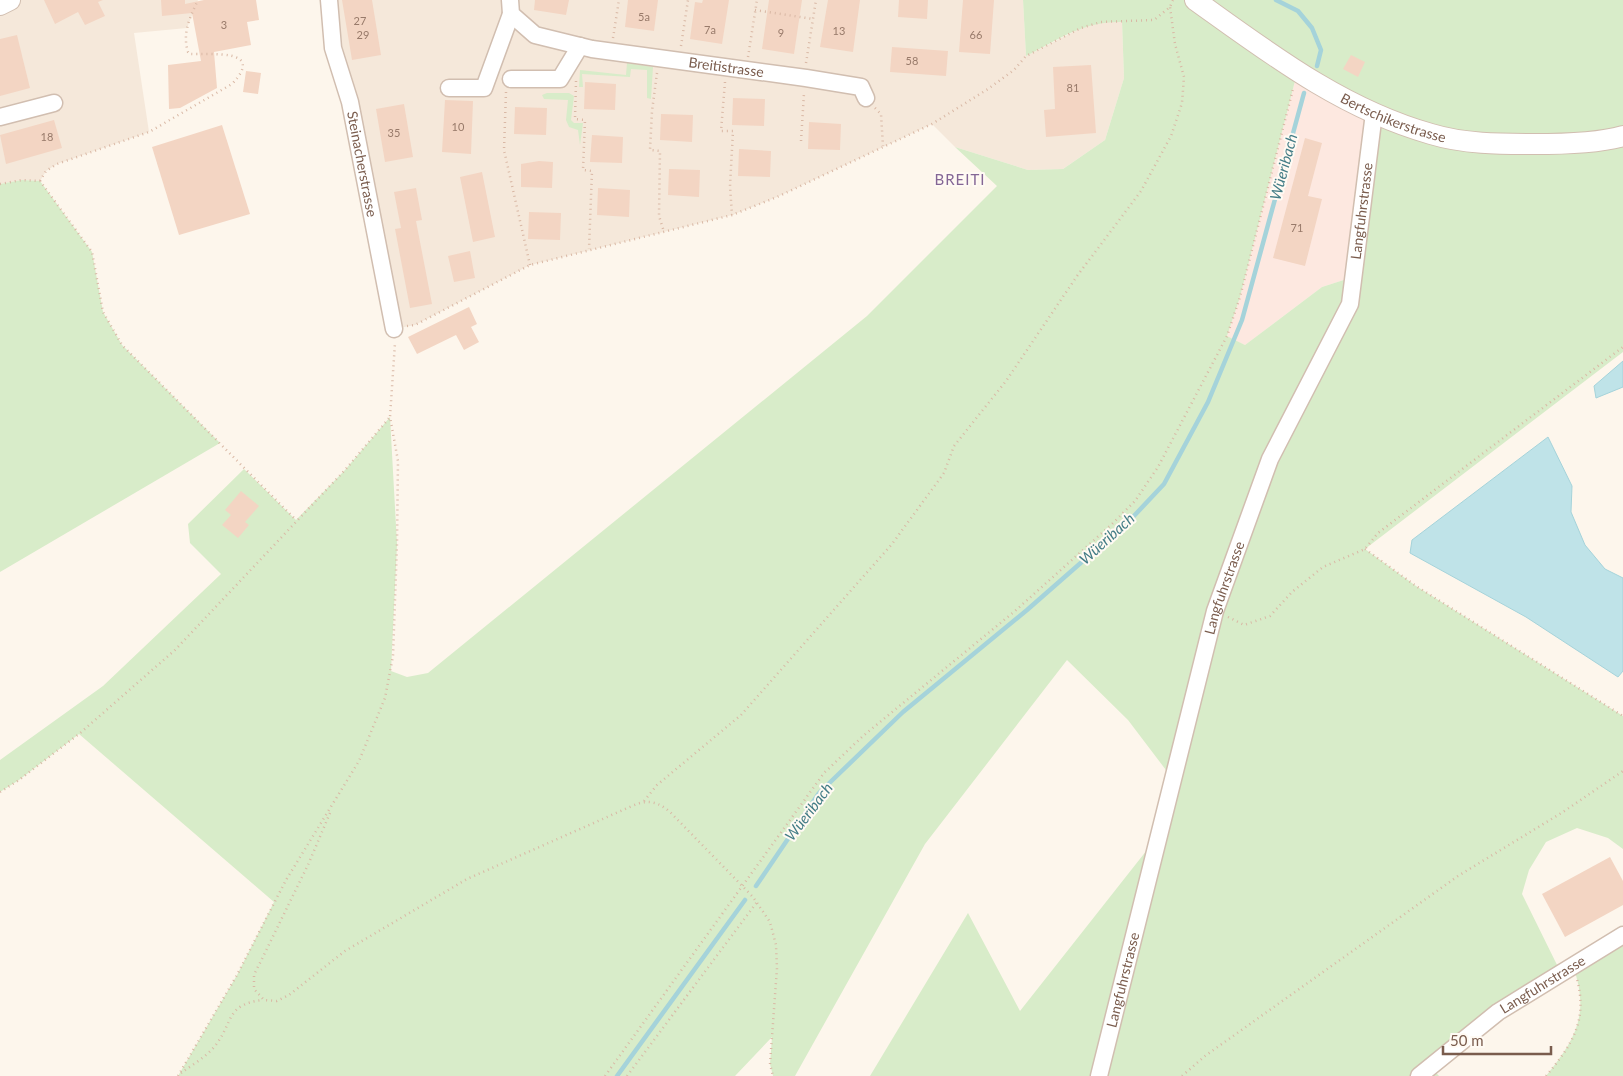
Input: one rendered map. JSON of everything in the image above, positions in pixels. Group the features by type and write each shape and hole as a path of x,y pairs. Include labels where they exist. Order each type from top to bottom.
{"street":[{"path":"0,5 10,0"},
{"name":"Steinacherstrasse","path":"329,0 333,48 350,102 394,329"},
{"name":"Bertschikerstrasse","path":"1195,0 1298,73 1336,95 1374,113 1432,134 1490,144 1554,144 1623,136"},
{"name":"Breitistrasse","path":"511,7 535,35 611,52 805,77 861,87 866,98"},
{"name":"Breitistrasse","path":"449,88 484,88 511,7"},
{"path":"511,79 560,79 580,46"},
{"path":"0,117 54,103"},
{"name":"Langfuhrstrasse","path":"1099,1076 1215,611 1270,459 1350,304 1374,113"},
{"name":"Langfuhrstrasse","path":"1419,1076 1498,1012 1623,935"}],"path":[{"path":"40,181 46,171 57,164 149,132 232,84 242,73 244,67 242,62 235,56 190,54 188,52 185,39 186,28 198,0"},
{"path":"611,52 619,0"},
{"path":"678,62 688,0"},
{"path":"745,70 757,0"},
{"path":"801,141 805,77 816,0"},
{"path":"179,1075 237,975 286,880 333,807 359,761 374,729 392,671 398,460 390,417 395,352 394,329 414,325 530,265 732,215 777,197 932,124 988,89 1014,70 1026,56 1081,28 1100,22 1154,20 1170,7 1173,0"},
{"path":"179,1075 215,1046 229,1018 238,1007 264,1000 276,1001 289,995 345,951 458,883 644,801 657,785 740,715 892,544 944,473 954,446 1006,381 1077,276 1141,190 1171,136 1182,104 1184,77 1170,7"},
{"path":"755,10 813,19"},
{"path":"660,59 655,82 650,150 660,151 659,216 664,232"},
{"path":"726,68 721,131 734,131 730,186 732,215"},
{"path":"605,1076 824,773 862,736 1015,611 1135,501 1158,467 1227,336 1240,297 1298,73"},
{"path":"511,79 506,86 504,150 530,265"},
{"path":"576,80 575,120 585,120 583,170 592,171 589,249"},
{"path":"866,98 881,114 883,146"},
{"path":"0,184 22,180 40,181"},
{"path":"40,181 92,252 103,312 122,345 296,520"},
{"path":"1215,611 1244,625 1270,616 1292,592 1323,567 1365,550 1378,533 1623,347"},
{"path":"0,792 19,780 79,734 175,650 345,470 390,417"},
{"path":"1365,550 1416,586 1623,716"},
{"path":"1182,1076 1205,1056 1458,876 1563,812 1623,771"},
{"path":"644,801 655,802 668,810 757,902 770,922 776,945 777,968 770,1064 773,1076"},
{"path":"264,1000 254,989 254,975 304,873 333,807"},
{"path":"627,1076 757,902"},
{"path":"1546,1076 1562,1056 1577,1030 1581,1002 1573,966"}],"shaded area":[{"path":"0,0 198,0 187,28 134,33 149,132 57,164 46,171 40,181 22,180 0,184"},
{"path":"329,0 1023,0 1026,56 1081,28 1101,22 1122,22 1124,78 1105,140 1063,169 1028,170 955,147 932,124 777,197 732,215 530,265 415,325 394,329"},
{"path":"1297,73 1374,113 1353,277 1322,287 1245,345 1227,336 1240,297"}],"green space":[{"path":"1023,0 1623,0 1623,352 1365,549 1416,586 1623,716 1623,849 1608,838 1577,828 1546,842 1529,870 1522,894 1561,973 1430,1066 1439,1076 870,1076 968,913 1020,1011 1158,836 1172,778 1128,720 1067,660 925,844 795,1076 773,1076 770,1064 772,1037 735,1076 178,1076 237,975 274,902 79,734 19,780 0,792 0,760 103,686 221,574 190,543 188,524 244,469 296,520 345,470 390,417 397,544 391,671 407,677 428,673 867,316 997,186 955,147 1028,170 1063,169 1105,140 1124,78 1122,22 1095,24 1083,28 1026,56","holes":["1297,73 1374,113 1353,277 1322,287 1245,345 1227,336 1240,297"]},
{"path":"627,63 653,67 651,99 647,98 647,70 631,69 630,77 582,74 583,87 579,87 580,70 626,75"},
{"path":"547,93 569,93 574,96 571,120 574,123 583,123 580,145 578,130 569,127 566,120 568,100 544,99 542,95"},
{"path":"22,180 40,181 92,252 103,312 122,345 220,443 0,572 0,184"},
{"path":"1623,935 1623,1076 1546,1076 1565,1050 1577,1025 1580,1012 1580,998 1573,966"}],"water":[{"path":"1623,361 1623,387 1596,398 1594,386"},
{"path":"1548,437 1572,486 1571,512 1585,545 1605,569 1623,578 1623,671 1618,677 1526,617 1410,553 1412,540"}],"building":[{"path":"44,0 103,0 98,2 105,16 85,25 78,12 55,24"},
{"path":"161,0 185,0 185,4 204,0 256,0 259,20 247,22 251,45 214,52 217,88 180,108 169,109 168,65 201,61 192,13 162,16"},
{"path":"342,0 372,0 381,55 352,60"},
{"path":"535,0 569,0 566,15 534,10"},
{"path":"628,0 658,0 654,31 625,27"},
{"path":"703,0 729,0 722,44 690,39 695,2 702,3"},
{"path":"769,0 802,0 794,54 762,49"},
{"path":"828,0 860,0 853,52 820,47"},
{"path":"899,0 928,0 927,19 898,17"},
{"path":"963,0 994,0 990,54 959,52"},
{"path":"17,35 30,88 0,96 0,39"},
{"path":"892,47 948,51 946,76 890,72"},
{"path":"1351,55 1365,62 1358,77 1343,69"},
{"path":"1091,65 1096,133 1046,137 1044,110 1055,109 1053,67"},
{"path":"246,71 261,73 258,94 243,92"},
{"path":"585,82 616,84 615,110 584,109"},
{"path":"733,98 765,99 764,126 732,125"},
{"path":"445,100 473,101 471,154 442,152"},
{"path":"404,104 413,157 385,162 376,109"},
{"path":"515,107 547,108 546,135 514,134"},
{"path":"661,114 693,115 692,142 660,140"},
{"path":"54,120 62,148 6,164 0,135"},
{"path":"809,122 841,124 840,150 808,149"},
{"path":"222,125 250,214 179,235 152,147"},
{"path":"592,135 623,137 622,163 590,162"},
{"path":"1305,138 1322,143 1308,196 1322,199 1305,266 1273,258"},
{"path":"739,149 771,151 770,177 738,176"},
{"path":"539,161 553,162 552,188 521,187 521,164"},
{"path":"669,169 700,170 699,197 668,195"},
{"path":"482,172 495,237 473,242 460,177"},
{"path":"416,188 422,220 416,221 432,304 410,308 395,229 401,228 394,192"},
{"path":"598,188 630,190 629,217 597,215"},
{"path":"529,212 561,213 560,240 528,239"},
{"path":"470,251 475,278 454,282 448,256"},
{"path":"469,307 477,324 471,327 479,342 464,350 456,335 417,354 408,337"},
{"path":"241,491 259,506 245,522 249,525 238,538 222,525 231,515 225,510"},
{"path":"1610,857 1623,881 1623,905 1565,937 1542,894"}],"waterway":[{"name":"Wüeribach","path":"1276,0 1298,11 1312,28 1321,50 1317,66"},
{"name":"Wüeribach","path":"756,886 819,793 903,712 1027,610 1132,518 1164,484 1208,402 1242,320 1304,93"},
{"name":"Wüeribach","path":"617,1076 745,900"}],"district":[{"name":"BREITI","path":"960,180"}]}
